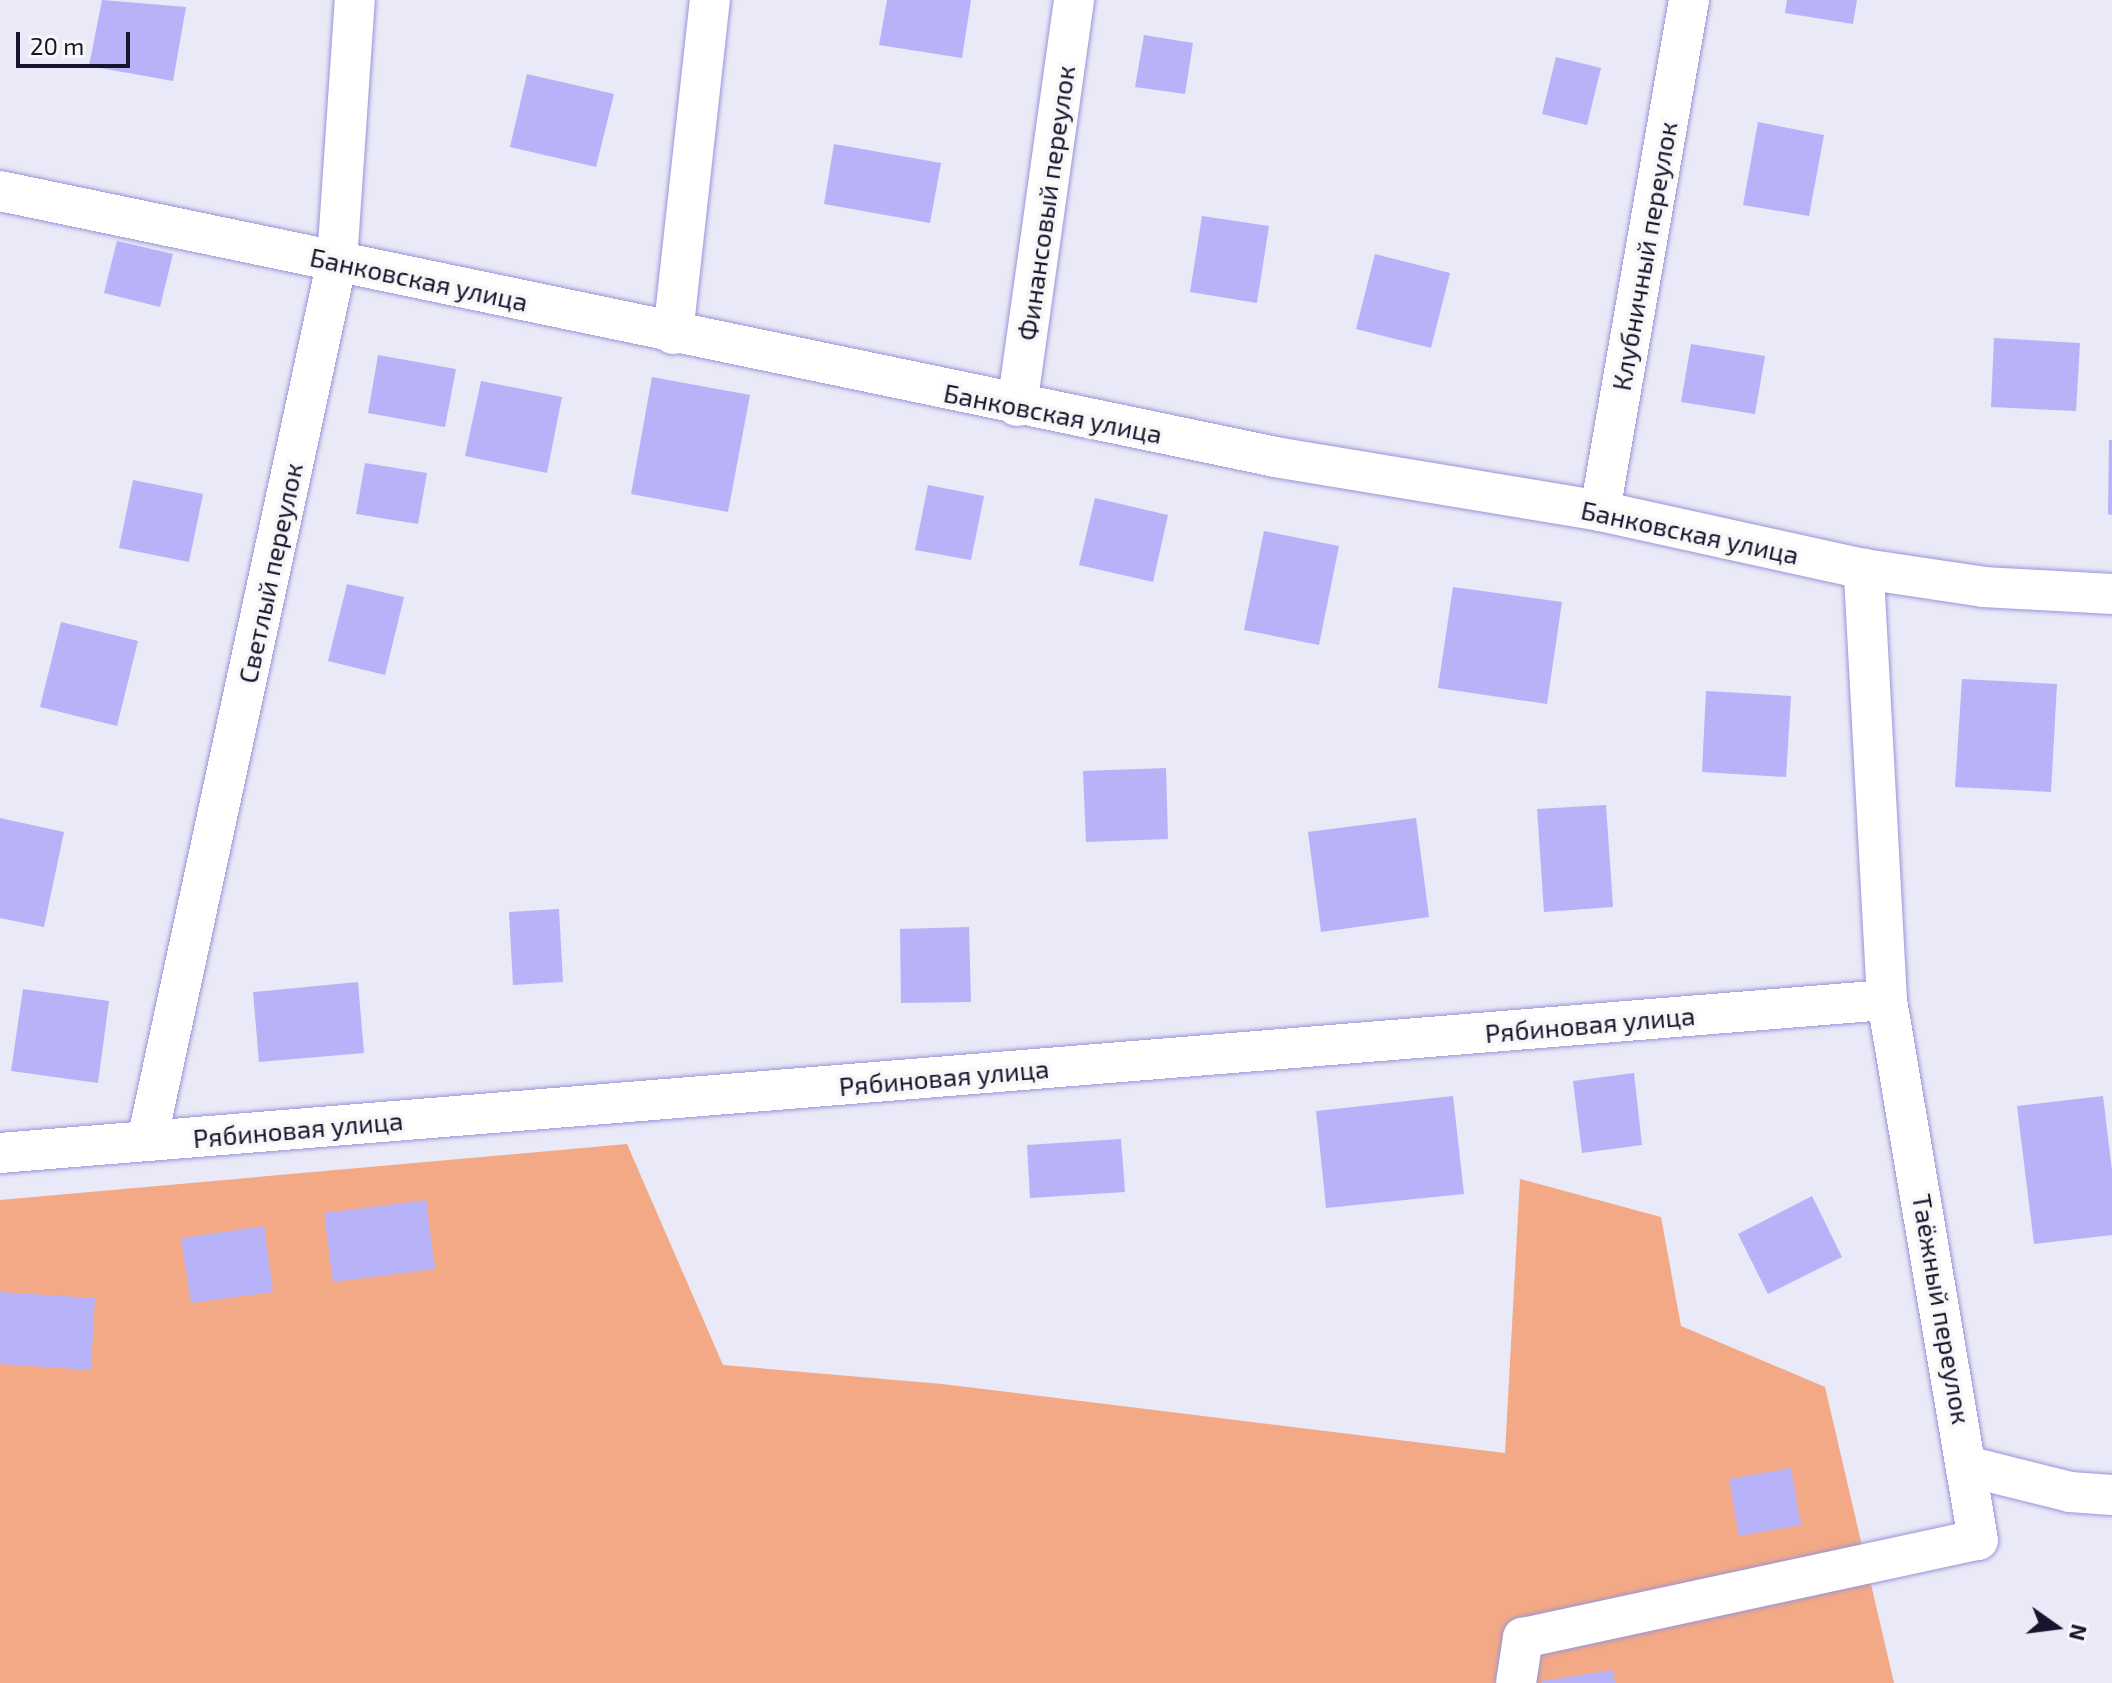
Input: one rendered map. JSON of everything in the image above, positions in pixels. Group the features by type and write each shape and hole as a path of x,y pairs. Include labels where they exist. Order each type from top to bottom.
{"street":[{"name":"Светлый переулок","path":"147,1141 337,261 355,0"},
{"path":"673,334 710,0"},
{"name":"Финансовый переулок","path":"1017,406 1074,0"},
{"name":"Клубничный переулок","path":"1600,511 1689,0"},
{"name":"Банковская улица","path":"0,191 1017,406 1275,457 1600,511 1864,569 1984,587 2112,594"},
{"name":"Таёжный переулок","path":"1516,1683 1523,1638 1978,1540 1970,1467 1887,1000 1864,569"},
{"name":"Рябиновая улица","path":"0,1153 1887,1000"},
{"path":"1970,1467 2070,1492 2112,1495"}],"shaded area":[{"path":"627,1144 723,1365 942,1384 1505,1453 1520,1179 1661,1217 1681,1326 1825,1387 1894,1683 0,1683 0,1200"}],"building":[{"path":"102,0 186,7 173,81 89,66"},
{"path":"887,0 971,0 962,58 879,45"},
{"path":"1787,0 1857,0 1853,24 1785,13"},
{"path":"1144,35 1193,43 1185,94 1135,87"},
{"path":"1556,57 1601,68 1587,125 1542,114"},
{"path":"527,74 614,94 596,167 510,147"},
{"path":"1758,122 1824,135 1809,216 1743,205"},
{"path":"834,144 941,163 930,223 824,204"},
{"path":"1202,216 1269,226 1257,303 1190,292"},
{"path":"117,241 173,254 160,307 104,293"},
{"path":"1375,254 1450,273 1431,348 1356,329"},
{"path":"1994,338 2080,343 2076,411 1991,407"},
{"path":"1691,344 1765,356 1755,414 1681,402"},
{"path":"378,355 456,369 445,427 368,413"},
{"path":"652,377 750,395 728,512 631,494"},
{"path":"481,381 562,397 547,473 465,456"},
{"path":"2109,440 2112,440 2112,515 2108,514"},
{"path":"365,463 427,473 418,524 356,514"},
{"path":"133,480 203,494 189,562 119,548"},
{"path":"928,485 984,496 971,560 915,550"},
{"path":"1095,498 1168,515 1153,582 1079,565"},
{"path":"1264,531 1339,546 1319,645 1244,630"},
{"path":"347,584 404,597 385,675 328,661"},
{"path":"1453,587 1562,602 1547,704 1438,688"},
{"path":"61,622 138,641 117,726 40,707"},
{"path":"1962,679 2057,684 2051,792 1955,787"},
{"path":"1706,691 1791,696 1786,777 1702,772"},
{"path":"1166,768 1168,839 1086,842 1083,771"},
{"path":"1606,805 1613,907 1544,912 1537,809"},
{"path":"0,818 64,832 44,927 0,918"},
{"path":"1416,818 1429,917 1321,932 1308,832"},
{"path":"559,909 563,982 513,985 509,912"},
{"path":"969,927 971,1002 901,1003 900,929"},
{"path":"358,982 364,1053 259,1062 253,992"},
{"path":"23,989 109,1001 98,1083 11,1071"},
{"path":"1634,1073 1642,1145 1582,1153 1573,1081"},
{"path":"1453,1096 1464,1194 1326,1208 1316,1111"},
{"path":"2103,1096 2112,1171 2112,1235 2034,1244 2017,1106"},
{"path":"1121,1139 1125,1192 1030,1198 1027,1145"},
{"path":"1812,1196 1842,1257 1768,1294 1738,1234"},
{"path":"426,1200 435,1269 333,1282 324,1213"},
{"path":"264,1226 273,1292 191,1303 181,1238"},
{"path":"0,1292 95,1298 91,1370 0,1364"},
{"path":"1791,1468 1801,1525 1739,1536 1729,1479"},
{"path":"1613,1670 1615,1683 1541,1683 1541,1681"}]}
